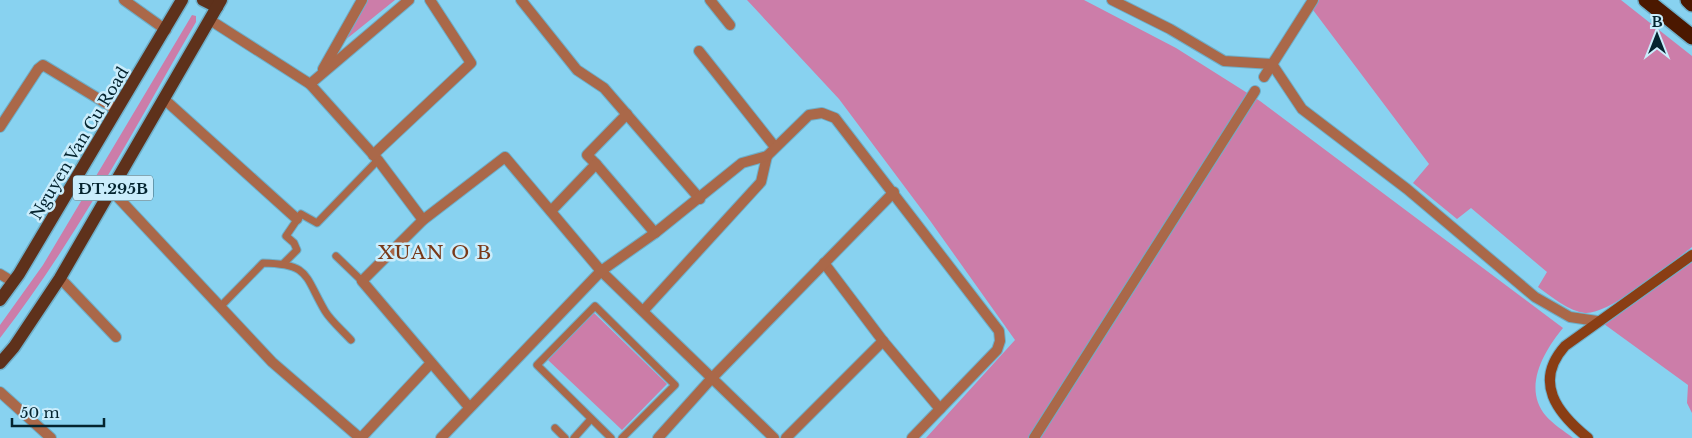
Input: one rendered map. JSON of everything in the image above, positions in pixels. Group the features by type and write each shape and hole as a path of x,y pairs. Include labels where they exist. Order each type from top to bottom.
{"highway":[{"path":"1646,0 1692,37"},
{"path":"1688,0 1692,4"}],"main road":[{"name":"Nguyen Van Cu Road","path":"0,300 13,282 166,30 182,0"},
{"path":"203,0 219,4"},
{"name":"ĐT.295B","path":"0,362 14,347 60,278 219,4"}],"street":[{"path":"124,0 166,30"},
{"path":"320,74 362,0"},
{"path":"310,84 409,0"},
{"path":"375,158 472,63 430,0"},
{"path":"521,0 577,70 604,88 700,199"},
{"path":"710,0 730,25"},
{"path":"1112,0 1224,61 1272,64"},
{"path":"1264,77 1313,0"},
{"path":"210,20 310,84 375,158 423,220"},
{"path":"699,51 776,147"},
{"path":"1272,64 1302,109 1408,189 1535,297 1570,317 1597,321"},
{"path":"0,127 38,69 43,65 117,110"},
{"path":"1034,438 1255,92"},
{"path":"164,99 297,219"},
{"path":"627,114 587,155 655,233"},
{"path":"441,438 602,271 700,199 742,164 767,156 809,115 826,114 834,118 894,192 1000,334 997,350 912,438"},
{"path":"644,310 761,182 767,156"},
{"path":"469,407 362,281 423,220 505,157 602,271 774,438"},
{"path":"550,211 596,164"},
{"path":"111,190 272,362 361,438 431,363"},
{"path":"658,438 712,379 894,192"},
{"path":"1588,438 1567,420 1553,398 1550,388 1551,369 1565,346 1597,321 1692,255"},
{"path":"824,263 883,341 940,409"},
{"path":"0,274 13,282"},
{"path":"60,278 116,337"},
{"path":"786,438 883,341"},
{"path":"0,392 51,438"}],"lane":[{"path":"284,263 297,250 286,236 300,214 317,223 375,158"},
{"path":"336,256 362,281"},
{"path":"221,306 263,263 284,263 300,268 312,284 326,312 352,340"},
{"path":"611,438 537,365 594,306 675,385 622,438"},
{"path":"574,438 591,419"},
{"path":"555,428 566,438"}],"shaded area":[{"path":"365,0 395,0 339,45"},
{"path":"747,0 1084,0 1176,48 1260,101 1563,328 1549,348 1538,370 1536,394 1539,405 1546,416 1573,438 926,438 1015,340 931,222 839,99"},
{"path":"1319,0 1621,0 1692,56 1692,247 1640,287 1609,306 1585,313 1572,310 1560,303 1538,287 1547,272 1471,208 1457,219 1413,183 1429,164 1313,10"},
{"path":"192,15 196,16 196,22 103,183 54,262 0,338 0,325 43,265"},
{"path":"1692,262 1692,413 1687,403 1688,385 1604,324"},
{"path":"593,312 667,384 622,430 548,360"}],"district":[{"name":"XUAN O B","path":"435,252"}]}
